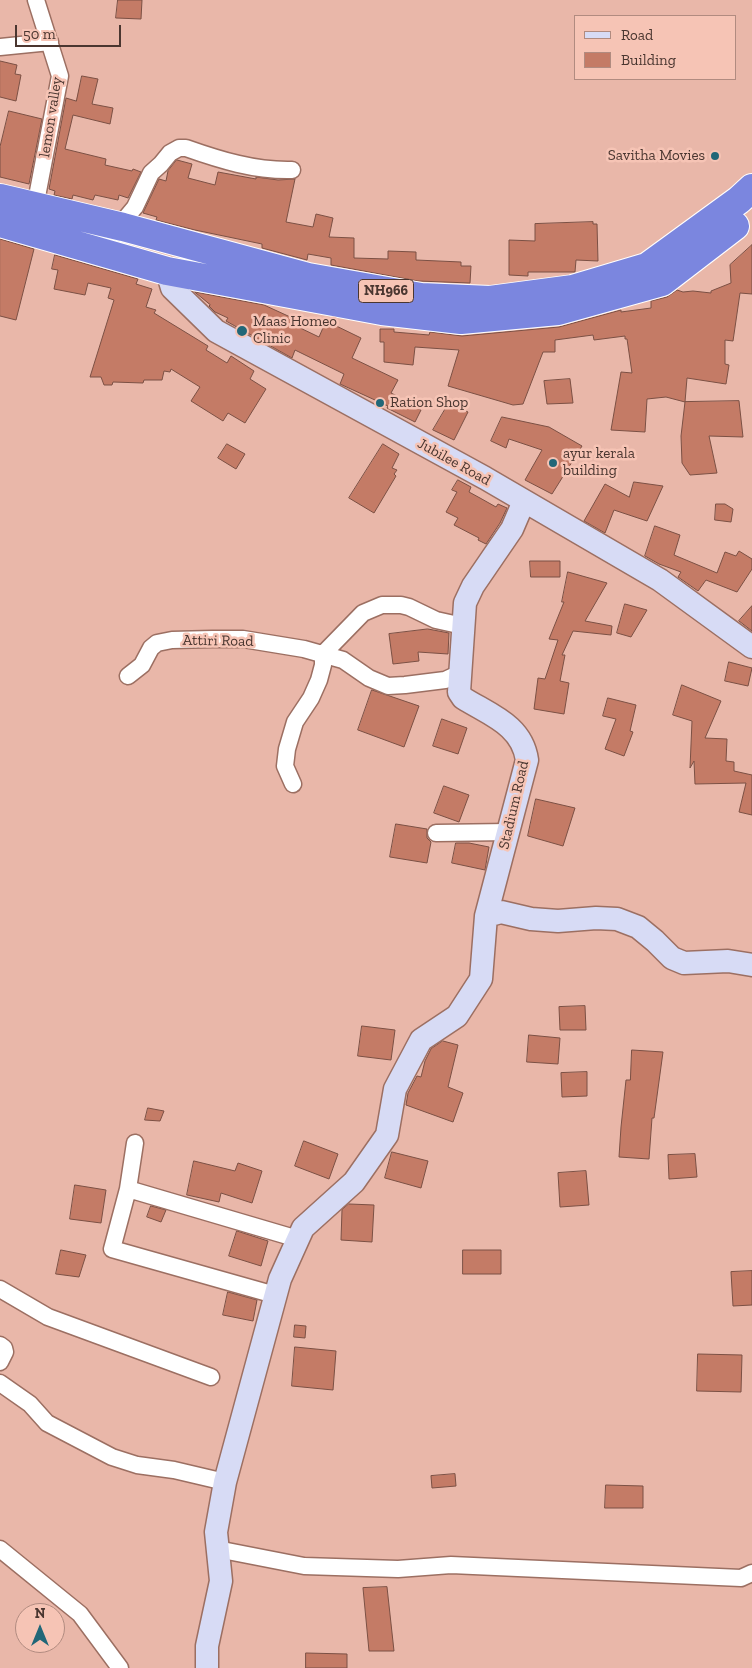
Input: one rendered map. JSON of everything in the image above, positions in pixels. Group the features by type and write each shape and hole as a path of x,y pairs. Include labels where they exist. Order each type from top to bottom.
{"highway":[{"name":"NH966","path":"0,198 35,208 123,227 308,277 421,298 490,300 572,289 647,267 739,200 752,188"},
{"name":"NH966","path":"0,223 167,271 382,311 461,320 558,311 662,282 752,213"},
{"path":"167,271 157,263 157,250 176,242"}],"street":[{"name":"lemon valley","path":"35,208 60,76 36,0"},
{"path":"0,47 50,42"},
{"path":"123,227 151,173 170,153 179,148 186,148 235,163 265,169 292,170"},
{"name":"Jubilee Road","path":"167,271 172,288 216,331 524,501 660,580 752,647"},
{"name":"Stadium Road","path":"208,1668 208,1646 221,1581 216,1532 225,1482 280,1279 303,1228 354,1182 387,1135 395,1089 421,1040 457,1016 481,979 486,916 528,760 526,748 508,724 463,698 459,692 465,603 473,586 512,529 524,501"},
{"path":"293,784 286,766 287,749 296,722 311,698 319,680 323,665 323,654 363,613 382,605 401,605 436,620 463,626"},
{"name":"Attiri Road","path":"128,676 142,665 151,648 157,643 172,640 243,639 304,649 343,660 369,678 388,686 405,686 446,680 460,674"},
{"path":"436,833 509,832"},
{"path":"486,916 501,912 531,919 558,921 596,918 617,919 638,927 672,958 684,963 728,961 752,965"},
{"path":"134,1143 128,1189 112,1249 275,1295"},
{"path":"128,1189 298,1239"},
{"path":"0,1289 48,1316 211,1377"},
{"path":"0,1344 4,1348 4,1352 0,1362"},
{"path":"0,1383 30,1404 48,1423 112,1457 137,1465 174,1470 225,1482"},
{"path":"0,1549 80,1614 120,1668"},
{"path":"218,1549 304,1566 398,1569 451,1565 741,1578 752,1573"}],"building":[{"path":"118,0 142,0 141,19 116,18"},
{"path":"0,61 17,65 15,74 21,75 16,101 0,97"},
{"path":"82,76 98,79 92,104 113,108 110,124 73,115 65,149 106,159 105,165 141,172 128,198 119,195 118,200 95,195 93,200 73,195 72,199 54,195 55,191 49,189 66,98 76,101"},
{"path":"9,111 42,119 29,184 0,177 0,147"},
{"path":"177,160 192,164 188,178 215,185 218,172 256,179 256,177 278,180 295,179 286,222 313,227 316,214 333,218 329,237 354,238 354,258 388,259 388,251 416,252 416,260 461,262 461,266 471,266 470,283 418,281 331,265 331,258 308,254 307,260 262,248 262,244 156,220 157,217 143,213 159,179 166,181 168,171"},
{"path":"593,222 593,224 597,224 598,261 576,260 575,272 528,272 528,276 509,275 509,240 535,241 535,224"},
{"path":"0,239 34,249 16,320 0,316"},
{"path":"752,245 752,294 740,293 733,341 725,340 725,364 729,365 726,384 687,378 685,402 666,397 647,399 645,432 611,430 621,372 632,373 625,336 594,340 593,335 555,340 555,352 543,352 523,404 513,405 448,386 459,350 415,347 413,365 384,362 384,342 380,342 380,329 394,329 394,332 429,335 430,332 462,336 559,327 621,310 621,312 651,308 651,301 667,297 677,290 711,293 711,291 731,283 730,265"},
{"path":"55,255 138,279 136,284 152,289 146,307 156,310 154,313 208,346 206,350 227,363 231,356 254,371 250,379 266,389 245,423 228,413 223,421 191,401 200,387 171,369 170,372 164,371 162,380 144,380 143,383 113,382 112,385 104,385 101,377 90,377 114,300 108,298 111,288 88,283 85,295 54,289 58,270 52,269"},
{"path":"195,292 264,305 299,321 296,326 319,337 326,321 361,338 352,358 398,380 391,393 397,396 396,398 421,410 415,422 387,408 388,406 340,384 344,374 295,350 292,358 226,321 228,318 215,312"},
{"path":"570,379 573,403 547,404 544,381"},
{"path":"739,401 743,437 709,436 717,473 690,475 682,463 681,436 685,402"},
{"path":"449,403 468,412 454,440 433,430"},
{"path":"502,417 549,427 582,446 552,494 525,480 542,450 509,439 506,448 491,441"},
{"path":"227,444 245,454 236,469 218,458"},
{"path":"383,444 399,454 392,468 397,470 394,474 396,476 374,513 349,498"},
{"path":"458,480 471,487 469,492 496,507 498,504 507,508 500,523 486,544 478,540 479,538 454,525 458,518 446,512 457,492 452,490"},
{"path":"634,482 663,486 647,521 614,510 605,533 584,521 605,484 629,497"},
{"path":"716,504 725,504 733,509 731,522 715,520"},
{"path":"655,526 680,535 674,555 717,573 725,552 736,556 739,551 752,559 752,569 737,592 706,580 698,591 678,577 681,572 659,564 645,556"},
{"path":"530,561 560,561 560,577 531,577"},
{"path":"568,572 607,583 585,621 612,626 611,635 573,631 562,655 565,655 560,681 569,683 564,714 534,709 538,678 545,679 558,640 549,639 564,602 562,602"},
{"path":"625,604 647,610 631,637 617,633"},
{"path":"752,606 752,631 739,621"},
{"path":"428,629 449,633 448,654 418,652 419,661 393,664 389,634"},
{"path":"729,662 752,668 748,686 725,681"},
{"path":"682,685 721,701 705,738 727,739 726,761 734,762 734,771 752,775 752,815 739,812 746,783 695,784 694,761 690,768 692,721 673,715"},
{"path":"372,690 419,706 404,747 358,730"},
{"path":"608,698 636,705 630,731 633,732 624,756 605,749 616,719 603,716"},
{"path":"442,719 467,728 458,754 433,746"},
{"path":"444,786 469,795 459,822 434,813"},
{"path":"536,799 575,808 563,846 528,836"},
{"path":"396,824 427,829 427,838 431,842 427,863 390,857"},
{"path":"456,843 469,843 489,847 485,870 452,863"},
{"path":"585,1006 586,1030 560,1030 559,1007"},
{"path":"362,1026 395,1030 391,1060 358,1056"},
{"path":"529,1035 560,1038 558,1064 527,1062"},
{"path":"443,1041 458,1045 448,1087 463,1093 453,1122 406,1105 408,1093 417,1076 421,1077 425,1061 431,1049"},
{"path":"632,1050 663,1052 654,1118 652,1118 649,1159 619,1157 626,1080 630,1080"},
{"path":"587,1072 587,1096 562,1097 561,1073"},
{"path":"148,1108 164,1111 160,1121 145,1120"},
{"path":"304,1141 338,1154 329,1179 295,1166"},
{"path":"392,1152 428,1161 421,1188 385,1178"},
{"path":"695,1154 697,1177 669,1179 668,1155"},
{"path":"194,1161 235,1171 238,1163 262,1171 252,1203 221,1193 219,1202 187,1195"},
{"path":"586,1171 589,1205 560,1207 558,1173"},
{"path":"75,1185 106,1190 101,1223 70,1219"},
{"path":"349,1204 374,1205 372,1242 341,1240 342,1210"},
{"path":"151,1206 166,1210 161,1222 147,1217"},
{"path":"237,1231 268,1241 261,1266 229,1256"},
{"path":"61,1250 86,1255 79,1277 56,1274"},
{"path":"463,1250 501,1250 501,1274 463,1274"},
{"path":"752,1271 752,1305 733,1306 731,1272"},
{"path":"228,1292 257,1300 253,1321 223,1315"},
{"path":"295,1325 306,1326 305,1338 294,1337"},
{"path":"295,1347 336,1351 333,1390 292,1386"},
{"path":"698,1354 742,1355 741,1392 697,1391"},
{"path":"455,1474 456,1486 432,1488 431,1476"},
{"path":"606,1485 643,1486 643,1508 605,1508"},
{"path":"387,1587 394,1651 369,1651 363,1588"},
{"path":"306,1653 347,1654 347,1668 306,1668"}],"place":[{"name":"Savitha Movies","path":"715,156"},
{"name":"Maas Homeo Clinic","path":"242,331"},
{"name":"Ration Shop","path":"380,403"},
{"name":"ayur kerala building","path":"553,463"}]}
